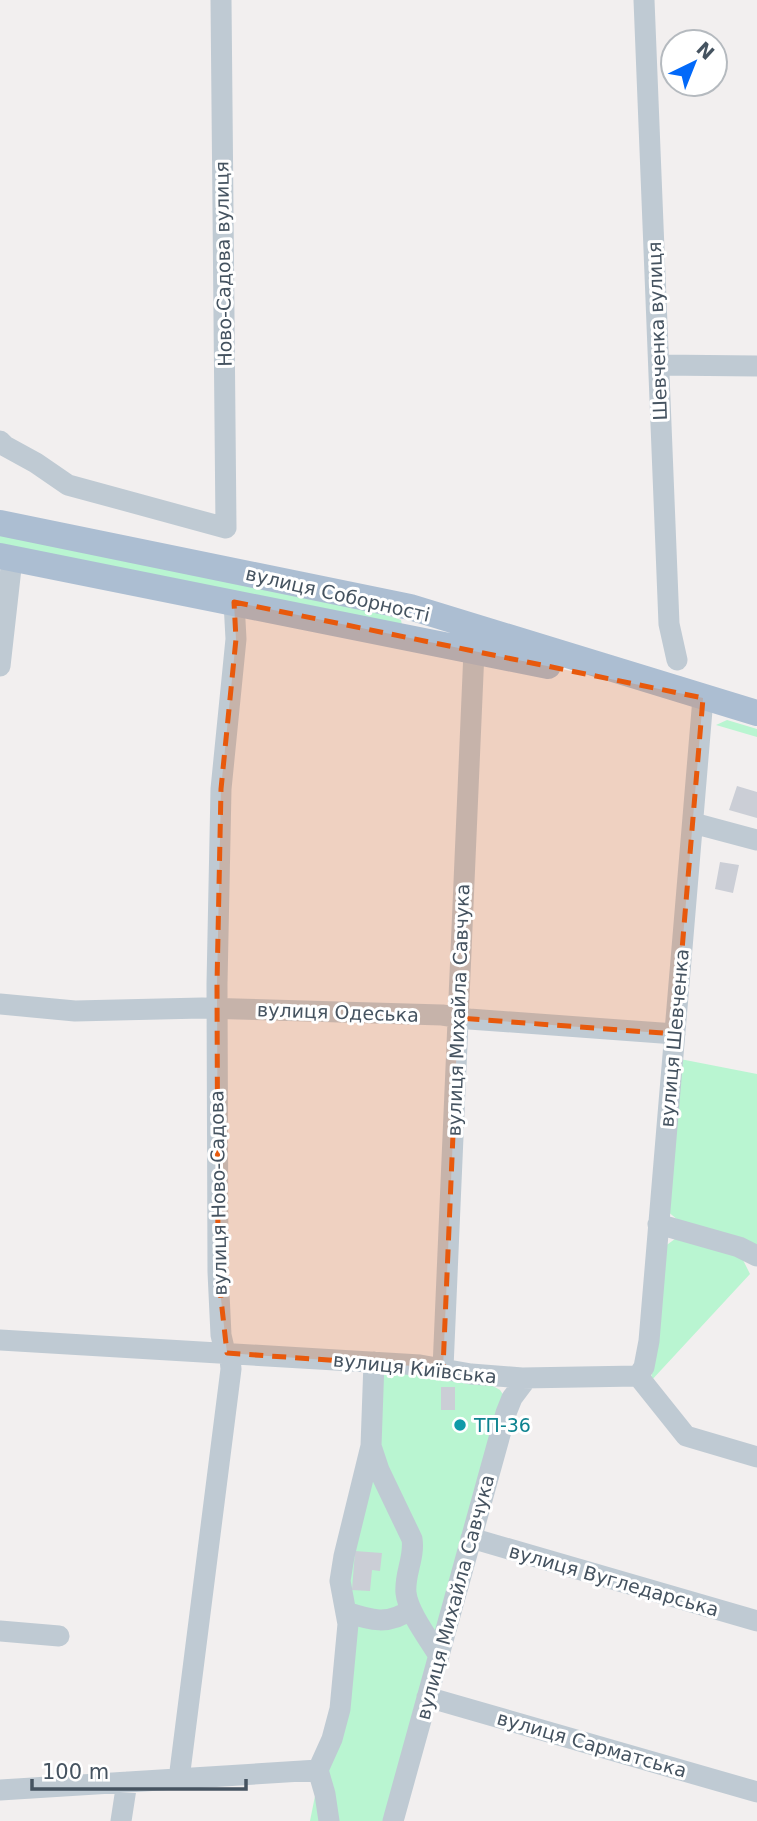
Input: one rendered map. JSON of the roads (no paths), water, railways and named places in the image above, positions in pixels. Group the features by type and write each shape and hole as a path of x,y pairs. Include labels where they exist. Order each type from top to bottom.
{"main road":[{"name":"вулиця Соборності","path":"0,523 410,607 670,689 757,713"},
{"name":"вулиця Соборності","path":"6,557 670,689"}],"street":[{"name":"Ново-Садова вулиця","path":"0,441 68,485 226,528 220,0"},
{"name":"Шевченка вулиця","path":"644,0 669,624 677,660"},
{"path":"659,365 757,366"},
{"path":"0,666 6,557"},
{"name":"вулиця Ново-Садова","path":"179,1779 231,1368 221,1335 218,1272 217,1009 220,789 236,639 234,602"},
{"name":"вулиця Михайла Савчука","path":"443,1368 474,652"},
{"name":"вулиця Шевченка","path":"638,1376 647,1357 704,698"},
{"path":"693,823 757,840"},
{"name":"вулиця Одеська","path":"0,1004 75,1011 217,1009 442,1015 675,1034"},
{"path":"659,1224 739,1247 752,1254 752,1269 757,1271"},
{"name":"вулиця Київська","path":"0,1340 374,1362 527,1378 638,1376"},
{"path":"329,1821 318,1770 332,1739 340,1709 348,1623 340,1581 371,1446 374,1362"},
{"path":"638,1376 686,1436 757,1457"},
{"name":"вулиця Михайла Савчука","path":"393,1821 506,1413 512,1398 527,1378"},
{"path":"371,1446 412,1539 414,1549 406,1594 411,1609 439,1656"},
{"name":"вулиця Вугледарська","path":"471,1538 757,1621"},
{"path":"346,1612 379,1621 397,1618 411,1609"},
{"path":"0,1631 59,1636"},
{"name":"вулиця Сарматська","path":"427,1697 757,1792"},
{"path":"0,1790 318,1770"},
{"path":"121,1821 127,1782"}],"place":[{"name":"ТП-36","path":"460,1425"}]}
